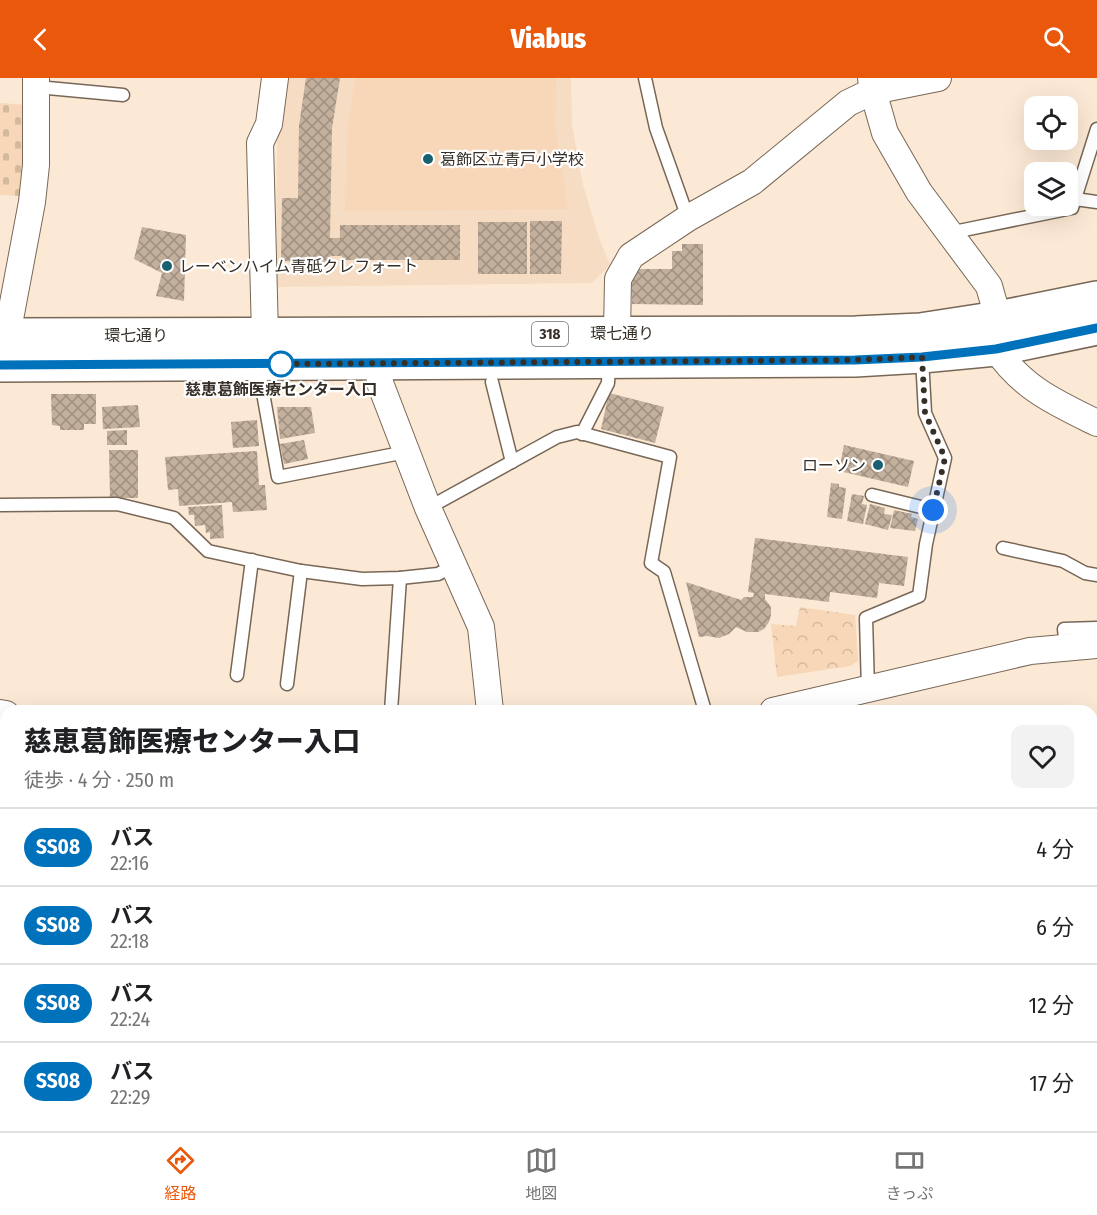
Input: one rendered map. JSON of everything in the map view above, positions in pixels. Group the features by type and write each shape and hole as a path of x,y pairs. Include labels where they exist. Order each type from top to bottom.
{"main road":[{"name":"環七通り","path":"2,345 262,349 613,347 855,360 922,357 1097,298"},
{"name":"環七通り","path":"262,349 379,364 856,333 920,330 997,333 1097,328"}],"street":[{"path":"262,349 260,143 269,124 275,78"},
{"path":"613,347 618,279 631,256 688,218 752,182 872,85 938,78"},
{"path":"2,345 34,184 37,83"},
{"path":"872,85 885,133 919,192 989,286 997,333 1007,366 1025,384 1097,423"},
{"path":"379,364 380,383 406,452 428,508 481,627 489,705"},
{"path":"824,705 867,700 1030,651 1097,645"}],"lane":[{"path":"645,78 656,128 688,218"},
{"path":"37,83 123,95"},
{"path":"1078,187 1097,129"},
{"path":"1078,200 1097,202"},
{"path":"949,233 1033,216"},
{"path":"582,434 608,383 613,347"},
{"path":"262,349 278,477 406,452"},
{"path":"867,700 866,618 919,596 926,544 945,458 925,413 922,357"},
{"path":"492,382 512,462"},
{"path":"428,508 558,437 577,432 670,458 651,563 664,572 703,705"},
{"path":"872,495 933,510"},
{"path":"0,505 117,504 174,518 208,551 300,571 362,579 400,578 438,574 455,565"},
{"path":"1004,548 1063,561 1085,573 1097,575"},
{"path":"237,675 252,560"},
{"path":"287,684 300,571"},
{"path":"392,705 400,578"},
{"path":"1066,648 1064,629 1097,628"}],"shaded area":[{"name":"葛飾区立青戸小学校","path":"288,78 571,78 572,125 583,185 610,265 592,283 276,287 277,133 283,114"}],"green space":[{"path":"355,78 556,78 555,126 568,209 345,211 348,127"},
{"path":"0,103 29,105 21,196 0,195"},
{"path":"800,607 855,615 858,661 850,666 777,677 771,624 796,626"}],"building":[{"path":"306,78 340,78 332,128 330,238 340,238 340,225 460,225 460,260 342,260 342,256 330,256 330,262 281,261 282,198 298,198 299,126"},
{"path":"530,221 562,221 561,274 530,274"},
{"path":"478,222 527,222 527,274 478,274"},
{"name":"レーベンハイム青砥クレフォート","path":"142,227 186,235 184,301 156,296 162,273 134,259"},
{"path":"682,244 703,244 703,305 632,304 632,269 672,269 672,251 682,251"},
{"path":"609,393 664,407 655,443 601,429"},
{"path":"51,394 96,394 96,424 84,424 84,430 60,430 60,426 52,425"},
{"path":"138,405 140,427 103,429 102,407"},
{"path":"277,407 311,407 315,433 280,439"},
{"path":"257,420 259,446 233,448 231,422"},
{"path":"127,430 127,445 107,445 107,431"},
{"path":"304,440 308,459 284,464 280,444"},
{"path":"844,445 914,461 908,487 839,471"},
{"path":"109,450 138,450 138,498 110,498"},
{"path":"257,451 259,485 265,485 267,510 233,512 232,502 179,506 178,489 168,490 165,457"},
{"path":"831,483 846,488 842,519 827,517"},
{"path":"852,494 864,496 862,504 867,505 863,524 847,521"},
{"path":"870,504 885,508 884,514 892,515 888,530 865,524"},
{"path":"222,505 224,538 210,539 210,532 206,533 205,525 195,526 194,515 189,515 188,507"},
{"path":"894,510 912,514 911,517 918,519 915,531 890,528"},
{"path":"755,538 908,557 904,586 879,583 877,598 830,592 829,602 765,594 765,599 771,607 771,615 764,629 758,632 747,632 736,627 729,634 719,638 699,637 686,582 741,600 744,597 753,597 754,593 748,592"}],"bus line":[{"name":"SS08","path":"0,365 855,360 922,357 996,349 1097,328"}],"place":[{"name":"葛飾区立青戸小学校","path":"428,159"},
{"name":"レーベンハイム青砥クレフォート","path":"167,266"},
{"name":"慈恵葛飾医療センター入口","path":"281,364"},
{"name":"ローソン","path":"878,465"}],"route":[{"path":"281,364 278,364 855,360 922,357 925,413 945,458 933,510"}]}
